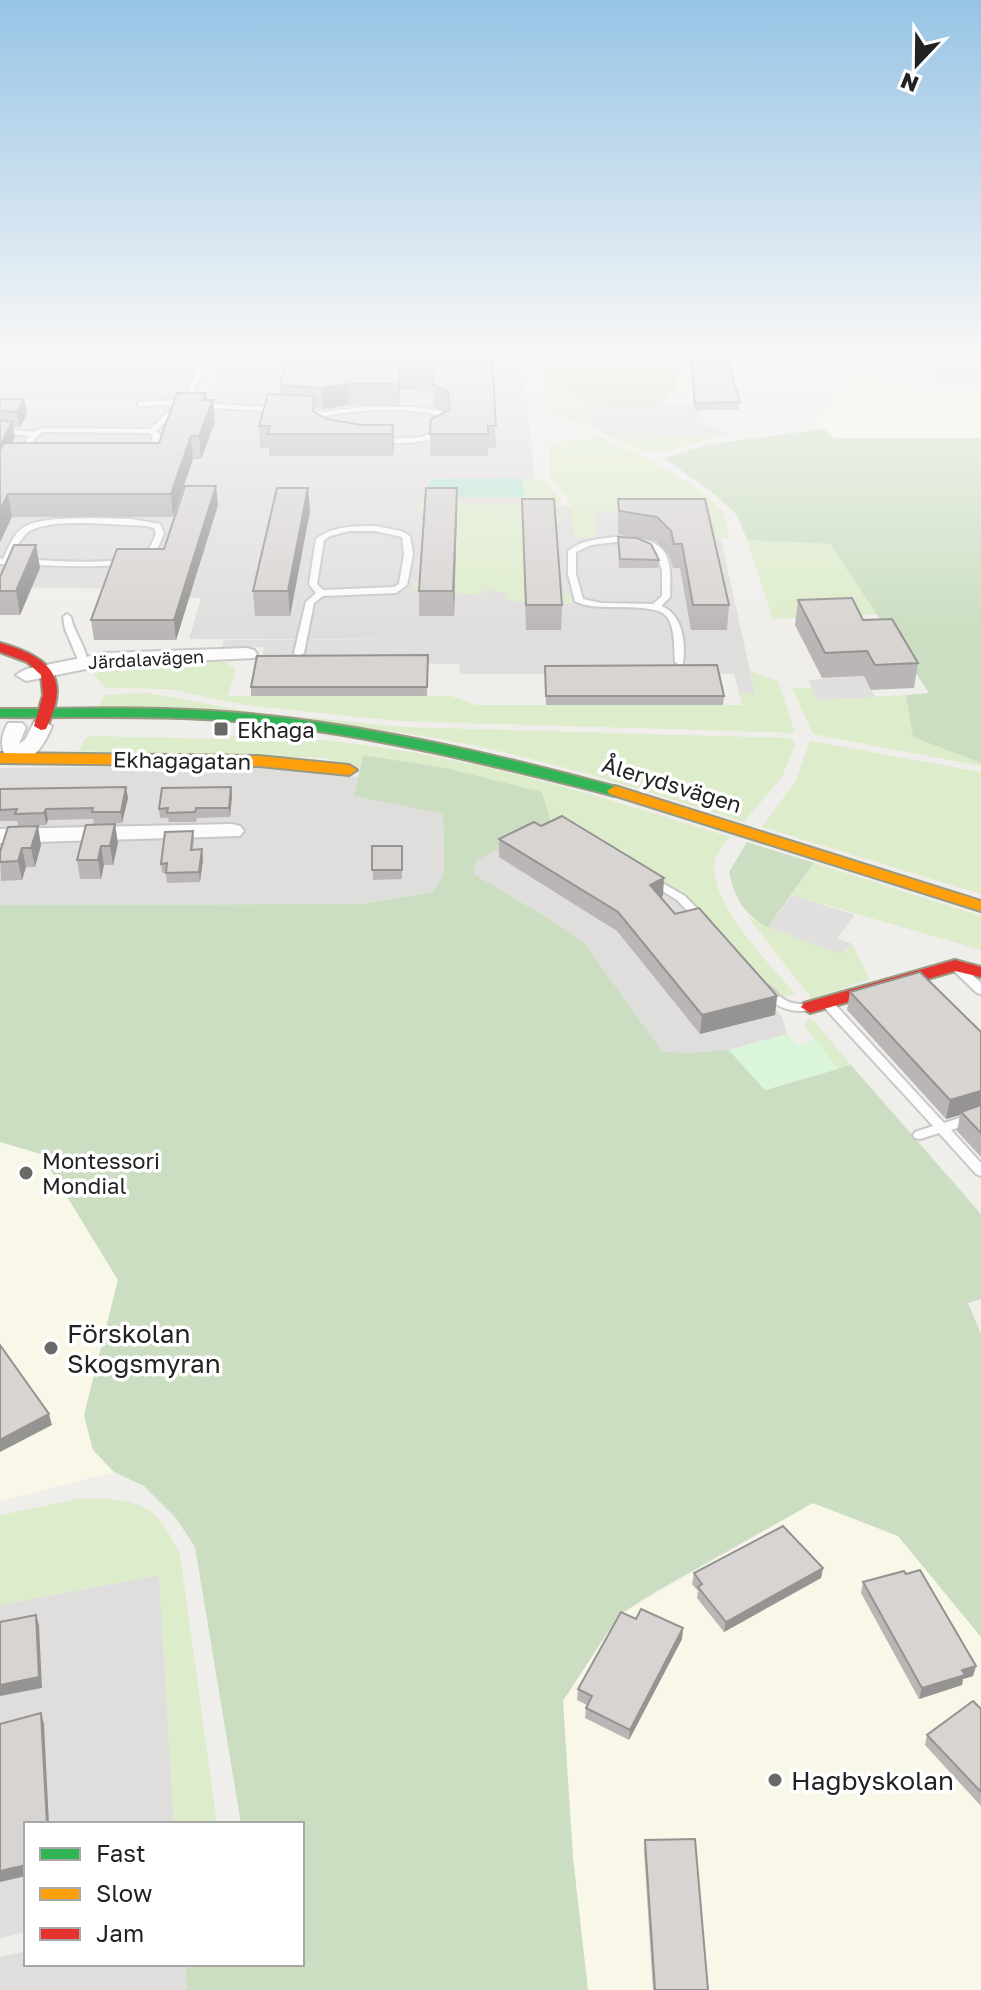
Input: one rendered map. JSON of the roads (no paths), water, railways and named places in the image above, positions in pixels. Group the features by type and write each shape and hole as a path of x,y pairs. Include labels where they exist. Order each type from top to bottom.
{"main road":[{"path":"0,647 32,660 16,700"},
{"path":"0,656 16,664 16,700"},
{"path":"16,700 52,686 43,720"},
{"name":"Ålerydsvägen","path":"16,700 43,720 343,733 434,747 548,772 981,906"},
{"name":"Ekhagagatan","path":"8,758 259,761 349,770"},
{"path":"818,1005 955,965 981,972"}],"street":[{"name":"Järdalavägen","path":"16,700 84,662 247,654"},
{"path":"16,700 7,742 8,758 35,743 43,720"},
{"path":"0,836 232,831"}],"lane":[{"path":"26,447 23,451 33,459"},
{"path":"137,460 154,447"},
{"path":"139,522 157,526 160,534 150,556 138,561 3,561 21,533 37,524 139,522"},
{"path":"299,653 310,602 321,593 396,590 403,585 409,542 406,536 388,530 342,529 325,533 319,541 313,578 315,587 321,593"},
{"path":"656,606 666,597 667,588 663,557 657,548 644,542 604,540 589,542 572,551 575,592 583,603 656,606 671,615 680,662"},
{"path":"67,617 67,627 79,642 84,662"},
{"path":"644,875 681,898 710,927"},
{"path":"955,965 981,990"},
{"path":"759,982 779,1004 789,1008 818,1005 981,1171"},
{"path":"920,1135 981,1115"}],"place":[{"name":"Ekhaga","path":"221,729"},
{"name":"Montessori Mondial","path":"26,1173"},
{"name":"Förskolan Skogsmyran","path":"51,1348"},
{"name":"Hagbyskolan","path":"775,1780"}]}
